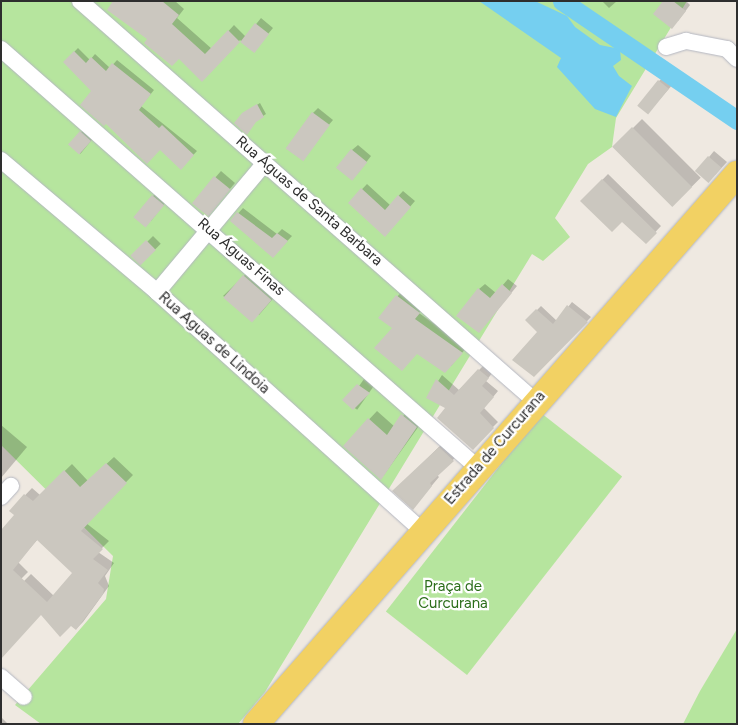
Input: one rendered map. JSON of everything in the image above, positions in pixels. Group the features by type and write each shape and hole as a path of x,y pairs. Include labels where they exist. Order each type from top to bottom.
{"main road":[{"name":"Estrada de Curcurana","path":"256,724 422,530 737,174"}],"street":[{"name":"Rua Águas de Santa Barbara","path":"80,1 536,402"},
{"path":"666,47 686,41 727,49 737,59"},
{"name":"Rua Águas Finas","path":"1,49 209,229 478,468"},
{"name":"Rua Aguas de Lindoia","path":"1,160 157,292 422,530"},
{"path":"157,292 265,163"},
{"path":"1,676 24,697"}],"green space":[{"path":"1,1 687,1 616,118 612,147 588,164 555,218 570,237 543,261 532,254 265,692 238,724 41,724 15,705 106,599 113,556 1,445"},
{"name":"Praça de Curcurana","path":"541,413 622,476 467,675 386,612"},
{"path":"737,629 737,724 683,724 700,691"}],"water":[{"path":"479,1 535,1 567,16 575,27 600,45 620,49 621,60 613,66 619,76 632,86 616,117 595,109 557,67 561,58"}],"building":[{"path":"113,1 162,1 179,15 172,24 205,54 228,30 240,42 202,82 179,59 172,66 144,43 147,39 107,10"},
{"path":"663,1 673,1 686,11 672,29 653,14"},
{"path":"255,23 269,34 254,53 240,42"},
{"path":"74,51 86,63 91,57 106,71 112,63 151,94 139,110 159,128 162,125 194,155 181,170 160,150 147,164 106,124 104,126 80,105 91,91 63,62"},
{"path":"658,80 669,89 648,114 637,106"},
{"path":"257,104 264,117 256,122 247,135 234,123 242,113"},
{"path":"312,112 330,125 303,161 286,148"},
{"path":"632,127 692,187 672,207 612,147"},
{"path":"80,131 91,141 79,154 68,144"},
{"path":"351,149 367,162 352,181 336,168"},
{"path":"708,156 722,168 708,183 695,171"},
{"path":"214,176 230,189 208,216 192,203"},
{"path":"602,179 657,233 646,244 622,222 612,232 580,201"},
{"path":"361,188 385,210 398,195 411,207 385,237 348,203"},
{"path":"152,195 164,205 146,227 133,217"},
{"path":"237,212 272,238 277,233 288,241 273,258 230,221"},
{"path":"146,240 156,250 140,265 130,256"},
{"path":"243,275 272,300 252,323 223,298"},
{"path":"502,284 512,293 479,333 456,316 478,288 490,298"},
{"path":"396,295 420,313 415,319 463,353 445,373 417,354 402,371 374,348 392,328 378,318"},
{"path":"567,305 588,322 534,377 512,360 537,332 525,320 536,309 553,324"},
{"path":"478,369 489,378 482,386 494,397 480,413 494,428 473,450 437,418 445,408 426,398 436,379 454,395"},
{"path":"357,384 370,393 353,410 342,400"},
{"path":"401,414 417,427 381,480 343,446 368,418 387,435"},
{"path":"439,447 454,461 430,483 432,486 413,510 392,491"},
{"path":"106,463 127,483 81,531 103,549 93,559 108,570 98,583 104,589 103,594 76,630 71,626 60,637 41,615 1,659 1,530 14,515 9,511 24,494 33,501 64,470 80,487","holes":["37,540 72,573 47,602 13,570"]}],"waterway":[{"path":"562,1 737,120"}]}
